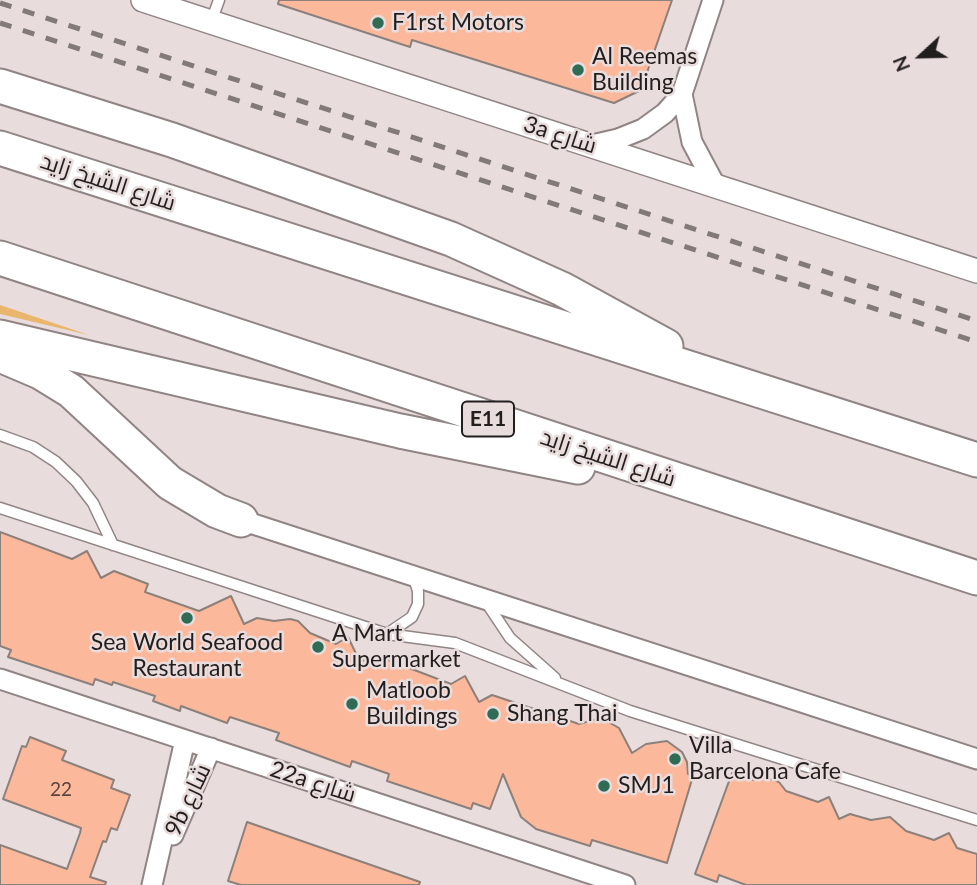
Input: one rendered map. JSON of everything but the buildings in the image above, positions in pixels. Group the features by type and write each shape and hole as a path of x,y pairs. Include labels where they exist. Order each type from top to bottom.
{"highway":[{"path":"0,86 172,140 451,239 562,289 719,377"},
{"name":"شارع الشيخ زايد","path":"0,148 977,460"},
{"name":"شارع الشيخ زايد","path":"0,258 977,578"},
{"path":"0,337 494,451 687,485"},
{"path":"0,355 40,372 71,391 170,483 200,502 241,520"}],"street":[{"name":"3a شارع","path":"143,0 215,11 592,145 977,271"},
{"path":"592,145 643,129 665,113 682,94 713,0"},
{"path":"682,94 692,142 715,185"},
{"path":"241,520 977,759"},
{"name":"22a شارع","path":"0,679 625,885"},
{"name":"9b شارع","path":"152,885 163,851 185,740"},
{"name":"9b شارع","path":"163,851 180,822 211,748"}],"lane":[{"path":"0,435 33,447 56,462 76,481 93,503 113,545"},
{"path":"0,508 387,634 455,643 630,711 977,820"},
{"path":"387,634 412,617 418,604 414,578"},
{"path":"485,601 510,638 562,684"}],"shaded area":[{"path":"0,305 89,335 0,314"}],"railway":[{"path":"0,3 977,321"},
{"path":"0,23 977,342"}],"place":[{"name":"F1rst Motors","path":"378,23"},
{"name":"Al Reemas Building","path":"578,70"},
{"name":"Sea World Seafood Restaurant","path":"187,618"},
{"name":"A Mart Supermarket","path":"318,647"},
{"name":"Matloob Buildings","path":"352,704"},
{"name":"Shang Thai","path":"493,714"},
{"name":"Villa Barcelona Cafe","path":"675,759"},
{"name":"SMJ1","path":"604,786"}]}
